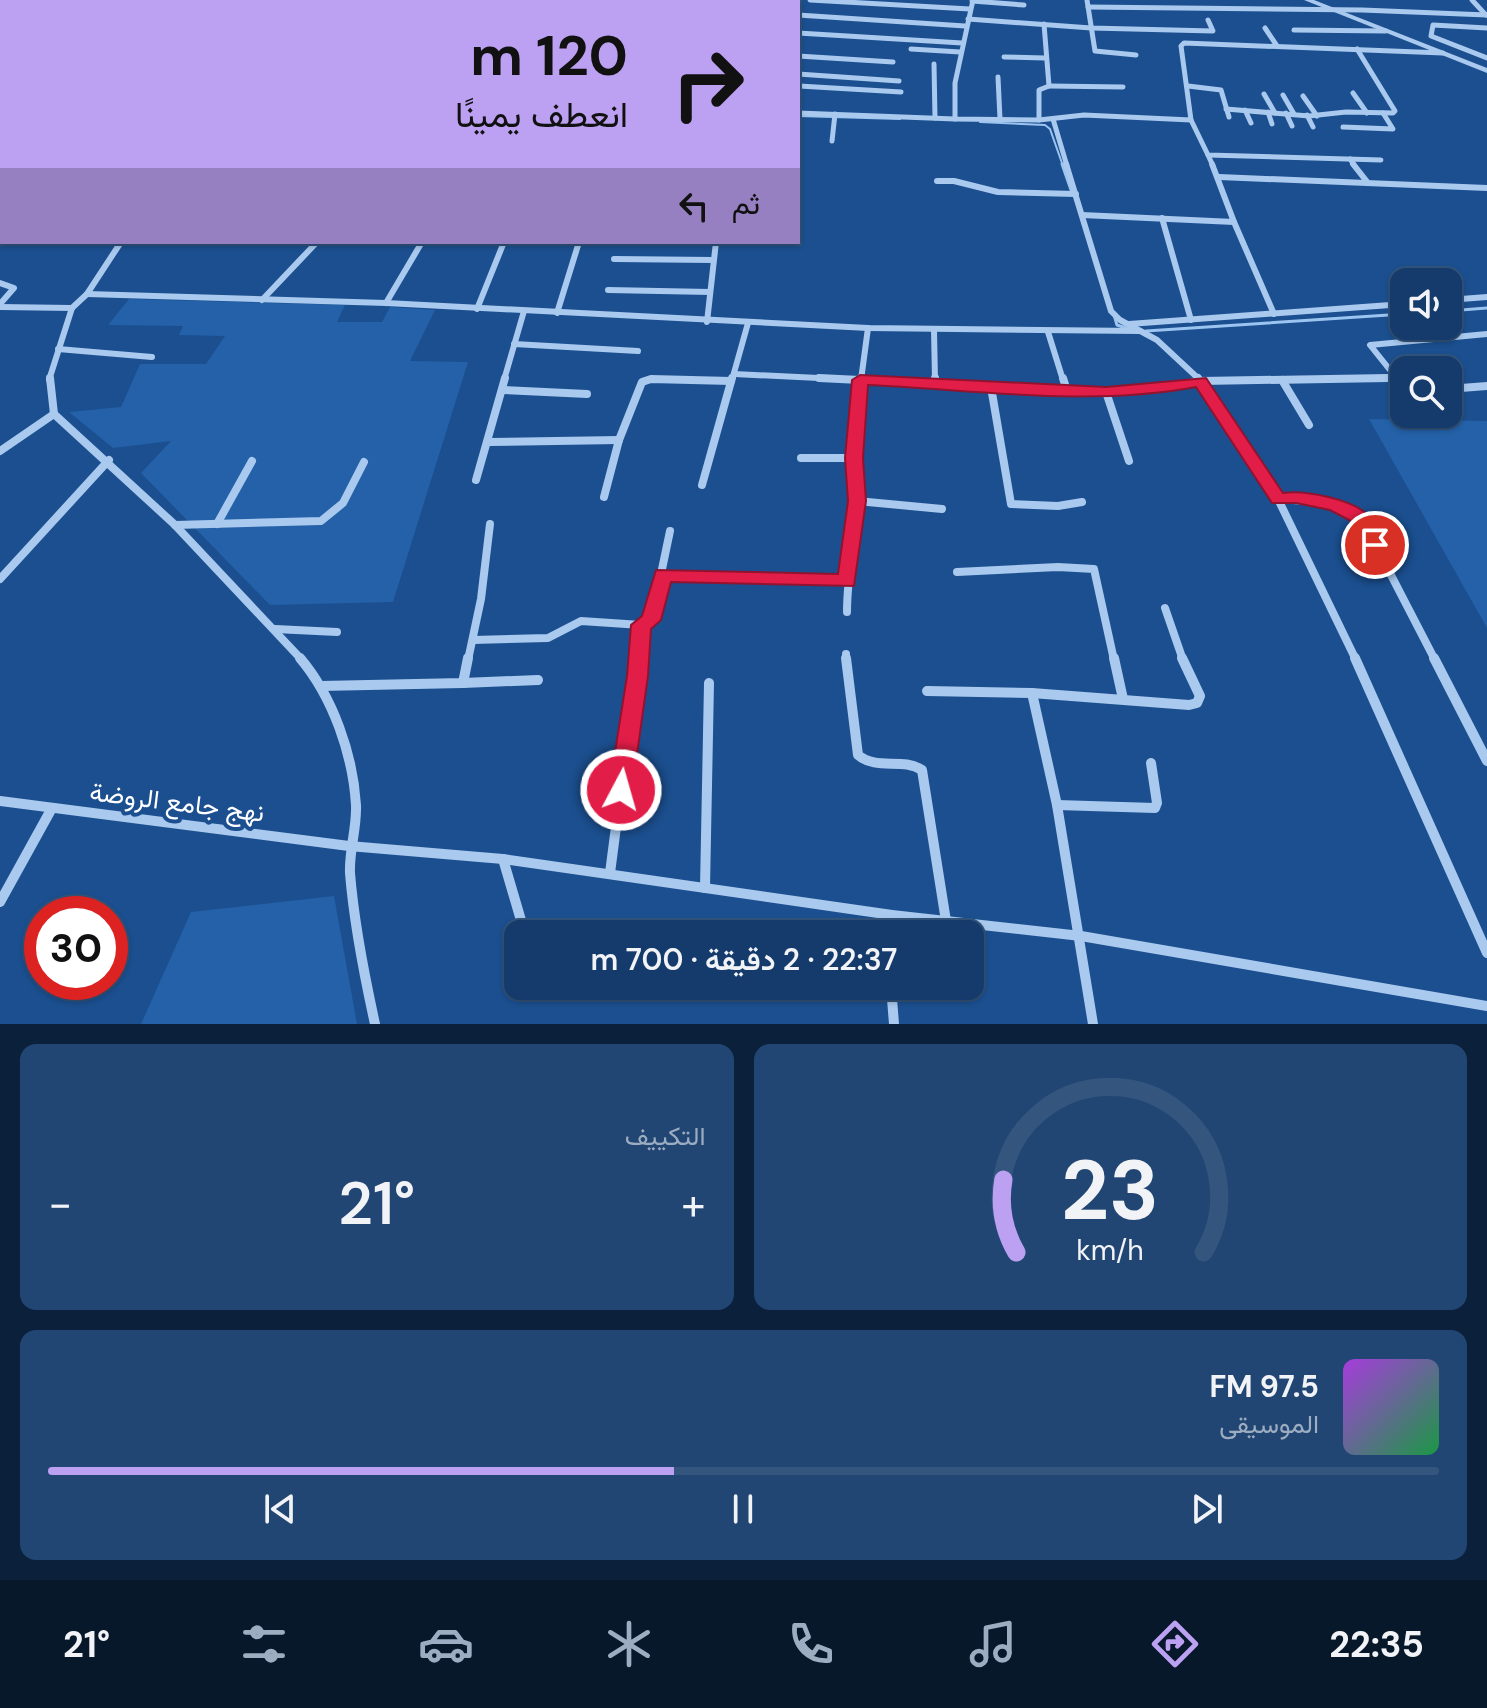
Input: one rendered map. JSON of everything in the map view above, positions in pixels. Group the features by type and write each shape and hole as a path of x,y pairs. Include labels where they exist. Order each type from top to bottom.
{"street":[{"path":"810,0 970,9"},
{"path":"1142,0 1144,8"},
{"path":"1308,0 1484,69"},
{"path":"1472,0 1486,15"},
{"path":"955,119 955,83 972,1 1024,2 1024,23"},
{"path":"1240,1 1249,10"},
{"path":"1136,55 1098,53 1088,3 1144,8 1486,15"},
{"path":"800,15 965,26"},
{"path":"968,19 1091,28 1213,31 1208,20"},
{"path":"1044,24 1049,86"},
{"path":"1487,28 1433,25 1431,36 1487,58"},
{"path":"1265,28 1277,46"},
{"path":"1294,30 1386,31"},
{"path":"800,33 962,43"},
{"path":"1274,314 1234,222 1219,177 1191,120 1181,46 1184,43 1443,53"},
{"path":"911,49 960,52"},
{"path":"1226,109 1317,116 1395,111 1357,49"},
{"path":"800,56 893,62"},
{"path":"1004,57 1045,58"},
{"path":"934,64 935,118"},
{"path":"801,74 899,81"},
{"path":"998,77 1000,119"},
{"path":"1039,120 1039,90 1049,86 1123,87"},
{"path":"1188,86 1221,90 1229,117"},
{"path":"800,87 901,92"},
{"path":"1353,93 1367,113"},
{"path":"1264,94 1272,124"},
{"path":"1283,95 1294,114"},
{"path":"1303,96 1317,116"},
{"path":"1245,110 1251,123"},
{"path":"800,113 955,119 1039,120 1084,115 1191,120"},
{"path":"1286,113 1292,126"},
{"path":"1343,127 1393,129 1383,113"},
{"path":"832,141 835,114"},
{"path":"1307,115 1313,127"},
{"path":"1053,119 1111,311 1128,325 1157,340 1201,381 1278,499 1341,626 1487,953"},
{"path":"1208,155 1381,160"},
{"path":"1350,159 1368,183"},
{"path":"1219,177 1487,188"},
{"path":"937,181 954,181 998,192 1076,194"},
{"path":"1082,215 1234,222"},
{"path":"1162,218 1168,250 1191,320"},
{"path":"120,244 87,294 72,308 49,381 54,414 109,460 175,525 275,629 321,686 335,722 356,802 356,824 349,846 352,909 375,1024"},
{"path":"262,300 315,244"},
{"path":"386,303 421,244"},
{"path":"477,309 503,244"},
{"path":"557,313 578,244"},
{"path":"707,322 716,244"},
{"path":"614,259 713,260"},
{"path":"0,283 14,288 0,305"},
{"path":"608,290 710,292"},
{"path":"87,294 386,303 868,328 1140,331"},
{"path":"1462,299 1487,297"},
{"path":"0,305 72,308"},
{"path":"1128,325 1390,305"},
{"path":"476,480 524,311"},
{"path":"702,485 748,323"},
{"path":"847,612 847,581 857,501 854,458 868,328"},
{"path":"934,330 935,384"},
{"path":"1048,332 1067,391"},
{"path":"1390,372 1370,345 1487,334"},
{"path":"514,344 638,351"},
{"path":"58,349 152,357"},
{"path":"604,497 619,440 645,380 860,380 1106,392 1157,389 1201,381 1390,378"},
{"path":"1282,380 1309,425"},
{"path":"1462,388 1487,386"},
{"path":"991,387 1011,504 1058,506 1082,502"},
{"path":"503,390 587,394"},
{"path":"1106,392 1129,461"},
{"path":"0,451 54,414"},
{"path":"489,442 619,440"},
{"path":"801,458 854,458"},
{"path":"0,579 109,460"},
{"path":"217,524 252,461"},
{"path":"175,525 321,521 343,503 364,462"},
{"path":"1278,499 1313,499 1335,505 1362,519 1487,761"},
{"path":"857,501 942,509"},
{"path":"463,683 473,640 490,524"},
{"path":"473,640 548,638 581,621 641,625 651,620 670,531"},
{"path":"957,572 1058,567 1094,569 1123,699"},
{"path":"663,574 847,581"},
{"path":"927,691 1032,693 1189,705 1197,703 1200,696 1165,608"},
{"path":"610,873 641,625"},
{"path":"275,629 337,632"},
{"path":"846,654 849,700 858,755 869,764 914,764 922,770 946,920"},
{"path":"321,686 538,680"},
{"path":"705,888 709,683"},
{"path":"1032,693 1057,805 1081,936 1093,1024"},
{"path":"1057,805 1155,808 1157,803 1151,763"},
{"name":"نهج جامع الروضة","path":"0,801 349,846 503,859 937,920"},
{"path":"0,902 52,808"},
{"path":"503,859 521,920"},
{"path":"892,915 892,920"},
{"name":"نهج جامع الروضة","path":"984,925 1081,936 1487,1006"},
{"path":"892,1000 894,1024"}],"shaded area":[{"path":"129,299 345,305 337,322 382,322 390,307 435,310 410,361 468,362 393,602 270,605 141,473 171,441 113,448 69,412 121,407 140,364 206,364 225,336 179,335 183,326 108,325"},
{"path":"1369,419 1390,419 1390,428 1462,428 1462,421 1487,421 1487,628"},
{"path":"334,896 357,1024 141,1024 191,912"}],"waterway":[{"path":"800,116 900,119"},
{"path":"980,122 1045,125 1050,129 1063,166"},
{"path":"1062,164 1071,190"},
{"path":"1462,310 1487,308"},
{"path":"1114,315 1117,325 1129,329"},
{"path":"1146,331 1390,315"}],"route":[{"path":"621,790 641,625 651,620 663,574 847,581 857,501 854,458 860,380 1106,392 1157,389 1201,381 1278,499 1313,499 1352,513 1362,519 1375,545"}]}
